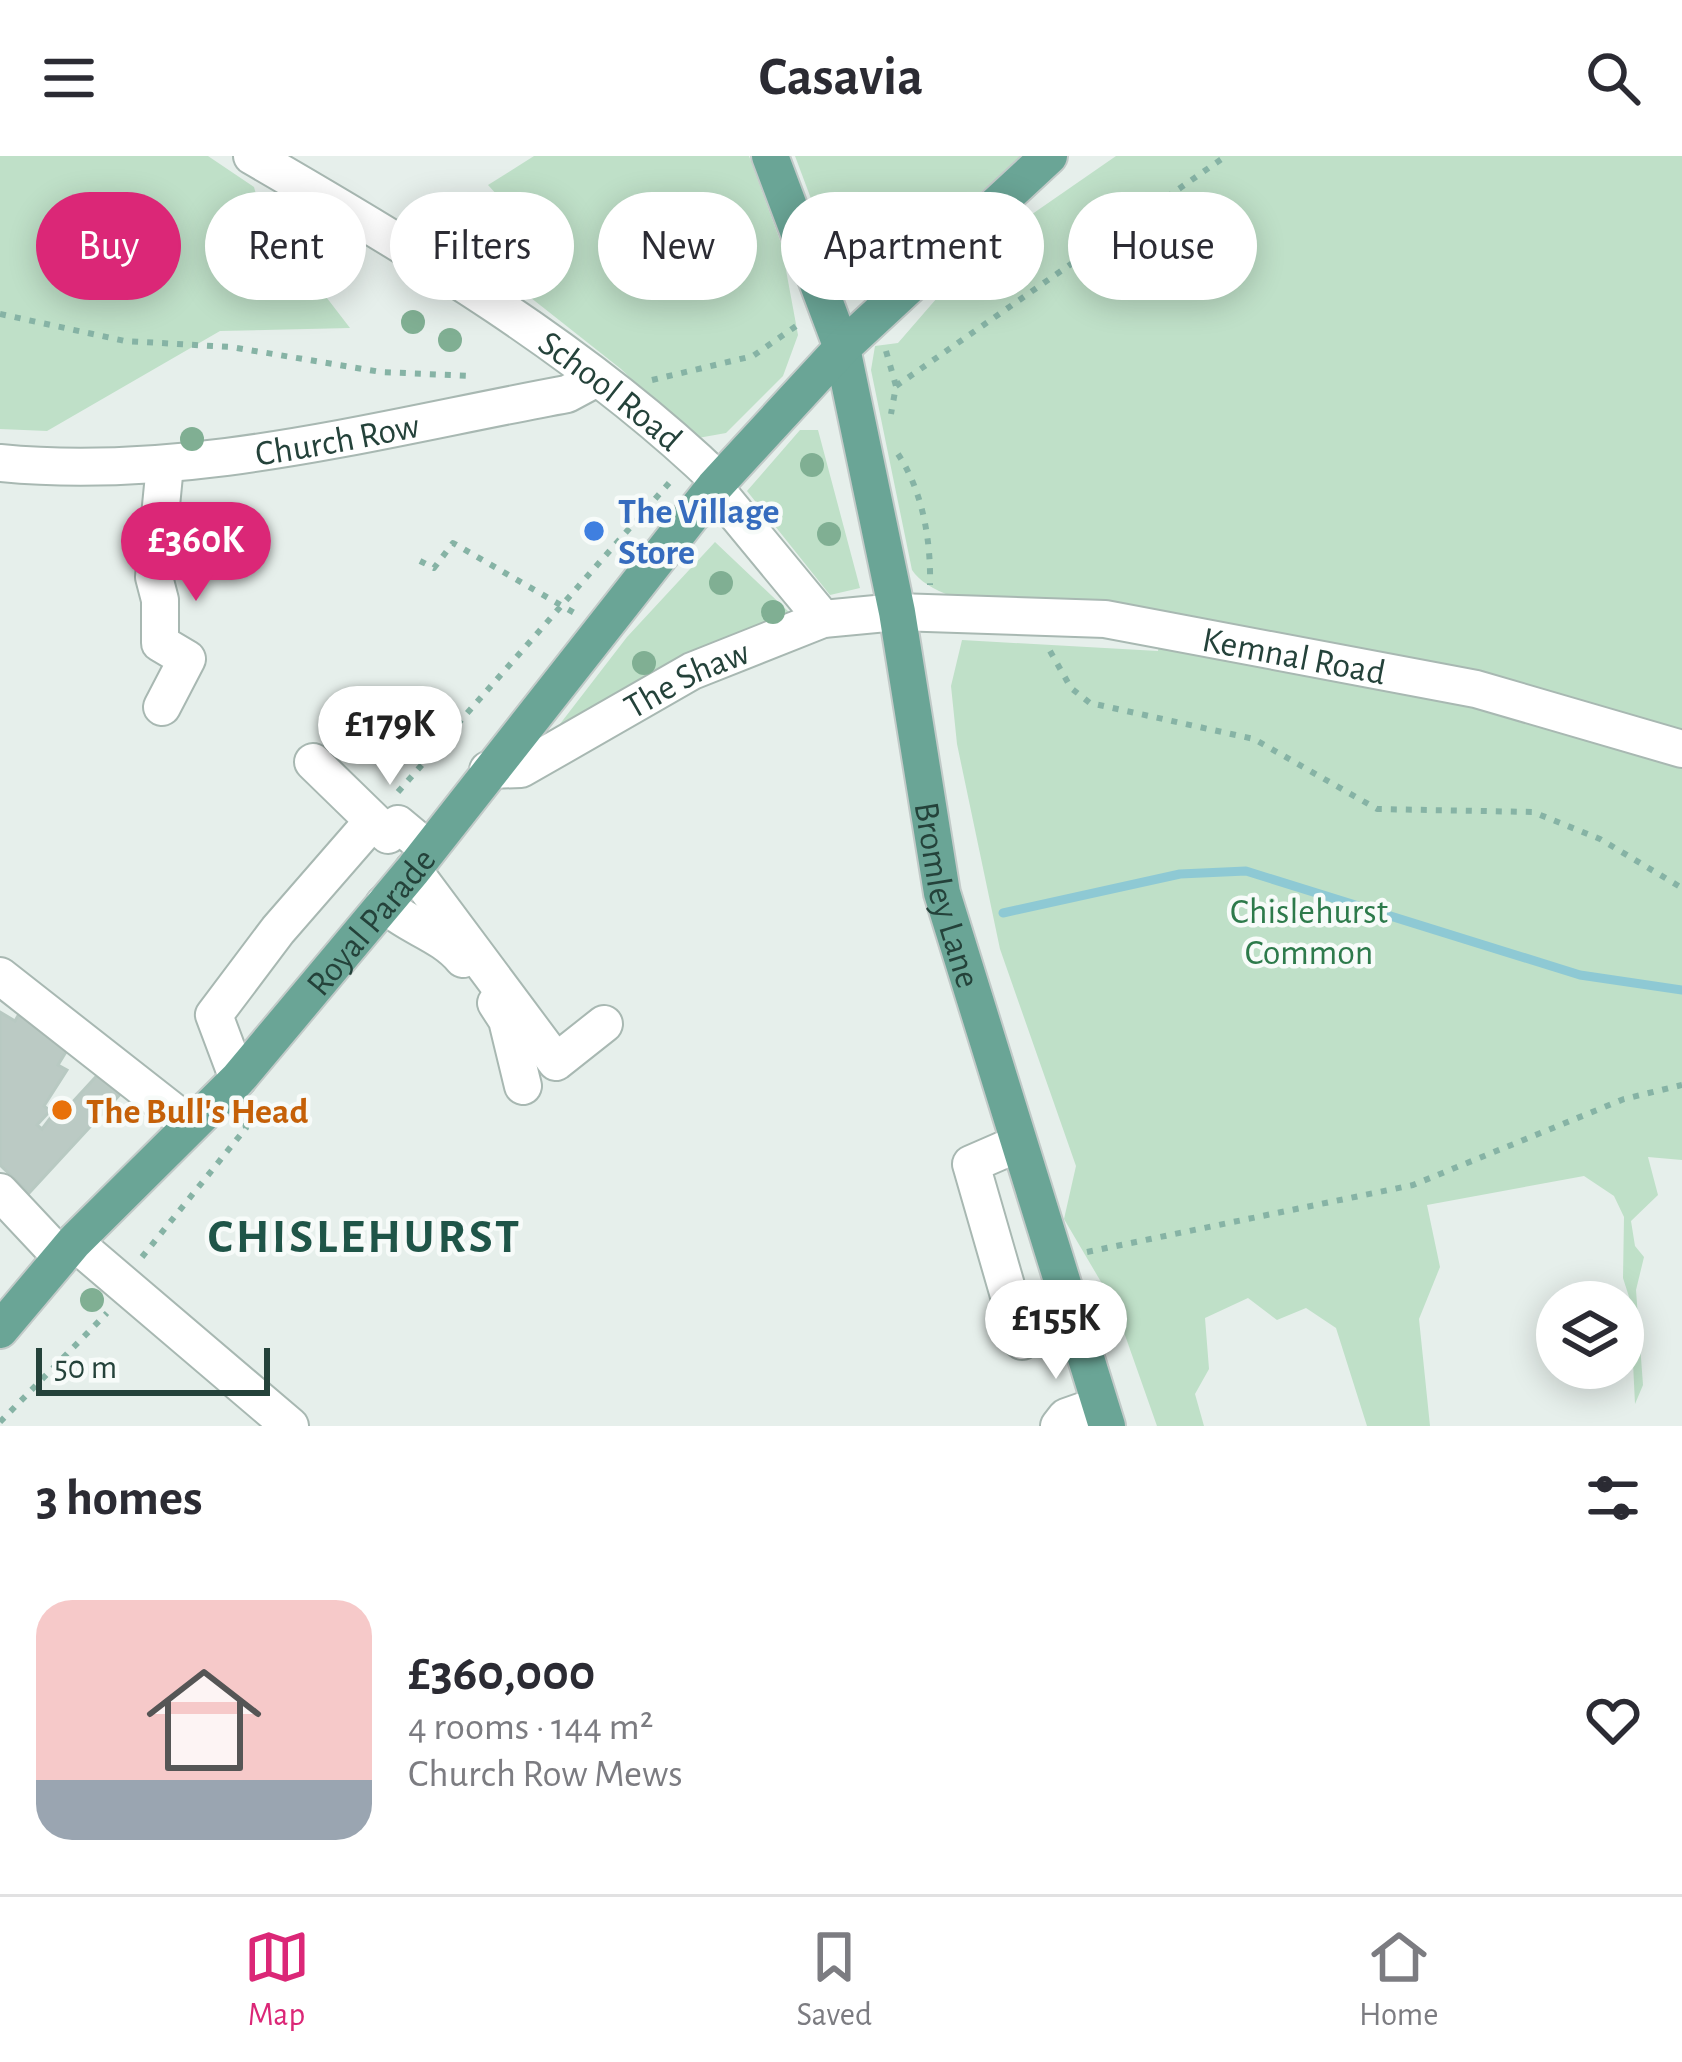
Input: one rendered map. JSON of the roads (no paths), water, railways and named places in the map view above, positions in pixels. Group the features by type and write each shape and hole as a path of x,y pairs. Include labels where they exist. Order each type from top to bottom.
{"main road":[{"name":"Bromley Lane","path":"770,156 842,348 914,612 942,893 1104,1415"},
{"name":"Royal Parade","path":"0,1330 68,1249 238,1079 384,904 717,484 930,261 1049,156"}],"street":[{"name":"School Road","path":"252,156 293,168 657,422 717,484 823,619"},
{"name":"Church Row","path":"0,464 56,469 165,465 567,394 595,379"},
{"path":"162,707 187,659 160,644 160,600 154,578 165,465"},
{"name":"Kemnal Road","path":"914,612 1105,620 1476,689 1682,748"},
{"name":"The Shaw","path":"488,770 520,770 692,670 823,619 914,612"},
{"path":"313,762 388,835 398,824 556,1062 604,1024"},
{"path":"238,1079 214,1015 278,930 372,822"},
{"path":"384,904 403,921 448,942 470,968 507,1020 524,1086"},
{"path":"0,976 190,1125"},
{"path":"1017,1144 971,1164 1022,1341"},
{"path":"0,1192 68,1249 130,1288 290,1426"},
{"path":"1059,1426 1066,1417 1104,1415"}],"waterway":[{"path":"1003,913 1180,874 1246,871 1580,975 1682,990"}],"place":[{"name":"The Village Store","path":"594,531"},
{"name":"The Bull's Head","path":"62,1110"}],"district":[{"name":"CHISLEHURST","path":"365,1235"}],"park label":[{"name":"Chislehurst Common","path":"1309,930"}]}
